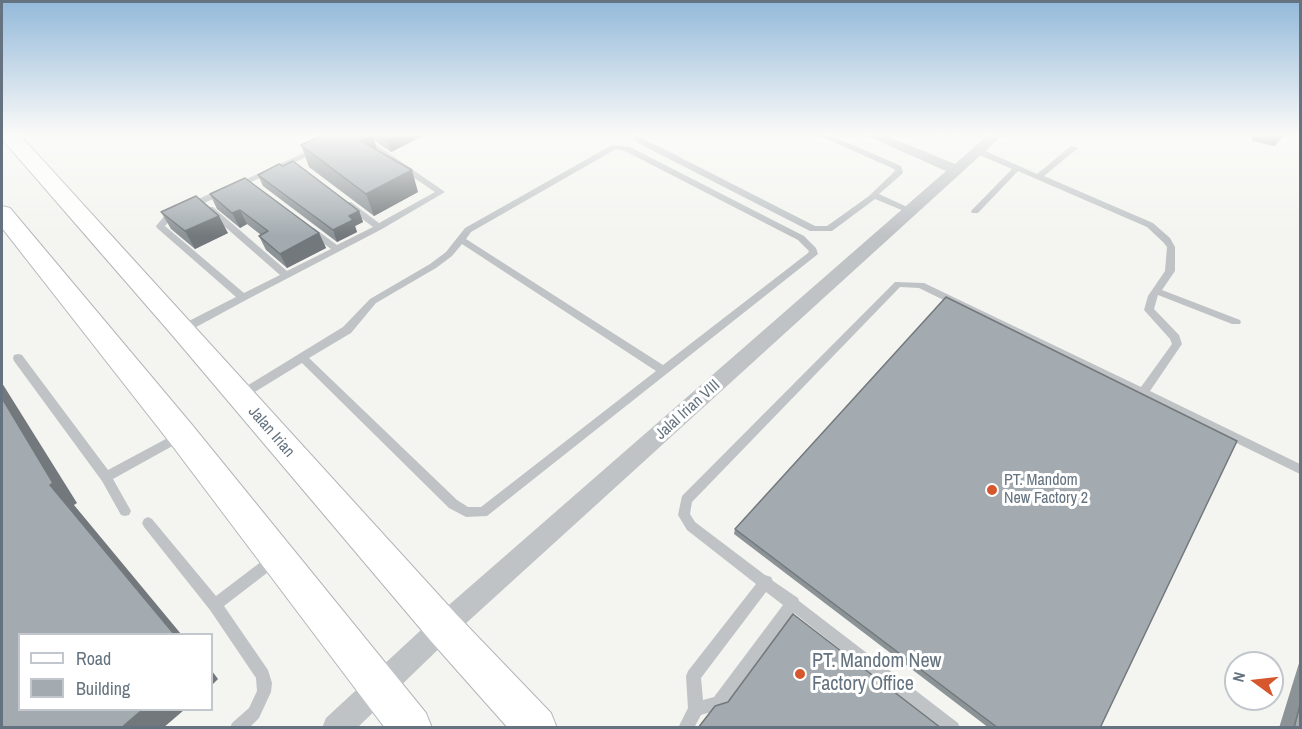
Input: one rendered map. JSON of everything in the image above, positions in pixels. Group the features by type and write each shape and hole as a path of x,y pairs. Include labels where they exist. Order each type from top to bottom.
{"street":[{"name":"Jalan Irian","path":"39,168 183,329 443,627 536,728"},
{"path":"952,168 957,170"},
{"name":"Jalal Irian VIII","path":"336,728 443,627 957,170"},
{"path":"2,213 182,435 411,728"}],"lane":[{"path":"243,298 160,226 169,216 276,168"},
{"path":"183,329 379,227 441,192 405,168"},
{"path":"240,396 347,330 373,301 441,260 468,230 578,168"},
{"path":"303,358 453,504 471,513 483,512 813,254 811,246 801,238 664,168"},
{"path":"695,168 818,230 830,229 874,196 899,172 898,168"},
{"path":"1038,177 1049,168"},
{"path":"975,211 1017,169 1150,225 1163,234 1171,247 1170,271 1156,291 1149,312 1173,336 1177,344 1144,392"},
{"path":"246,181 255,188"},
{"path":"874,196 912,211"},
{"path":"200,201 286,275"},
{"path":"344,201 379,227"},
{"path":"301,222 337,249"},
{"path":"460,239 664,371"},
{"path":"953,728 766,581 691,526 684,515 686,500 898,284 921,285 1300,469"},
{"path":"1156,291 1236,322"},
{"path":"18,358 106,477 125,511"},
{"path":"106,477 182,435"},
{"path":"148,523 215,605 263,675 264,692 254,713 237,728"},
{"path":"215,605 278,557"},
{"path":"685,728 696,709 693,676 766,581"},
{"path":"696,709 719,703 793,603"}],"building":[{"path":"271,168 302,168 359,211 349,216 353,220 333,230 258,175"},
{"path":"332,168 409,168 412,170 366,194"},
{"path":"245,178 319,233 280,254 259,236 268,231 240,210 232,213 210,194"},
{"path":"196,196 219,216 185,231 161,212"},
{"name":"PT. Mandom New Factory 2","path":"946,297 1237,441 1100,728 998,728 735,529"},
{"path":"2,398 53,483 50,485 173,633 18,633 18,711 141,711 121,728 2,728"},
{"name":"PT. Mandom New Factory Office","path":"793,614 941,728 698,728 715,706 728,702"},
{"path":"1300,705 1300,728 1294,728"}],"place":[{"name":"PT. Mandom New Factory 2","path":"992,490"},
{"name":"PT. Mandom New Factory Office","path":"800,674"}]}
